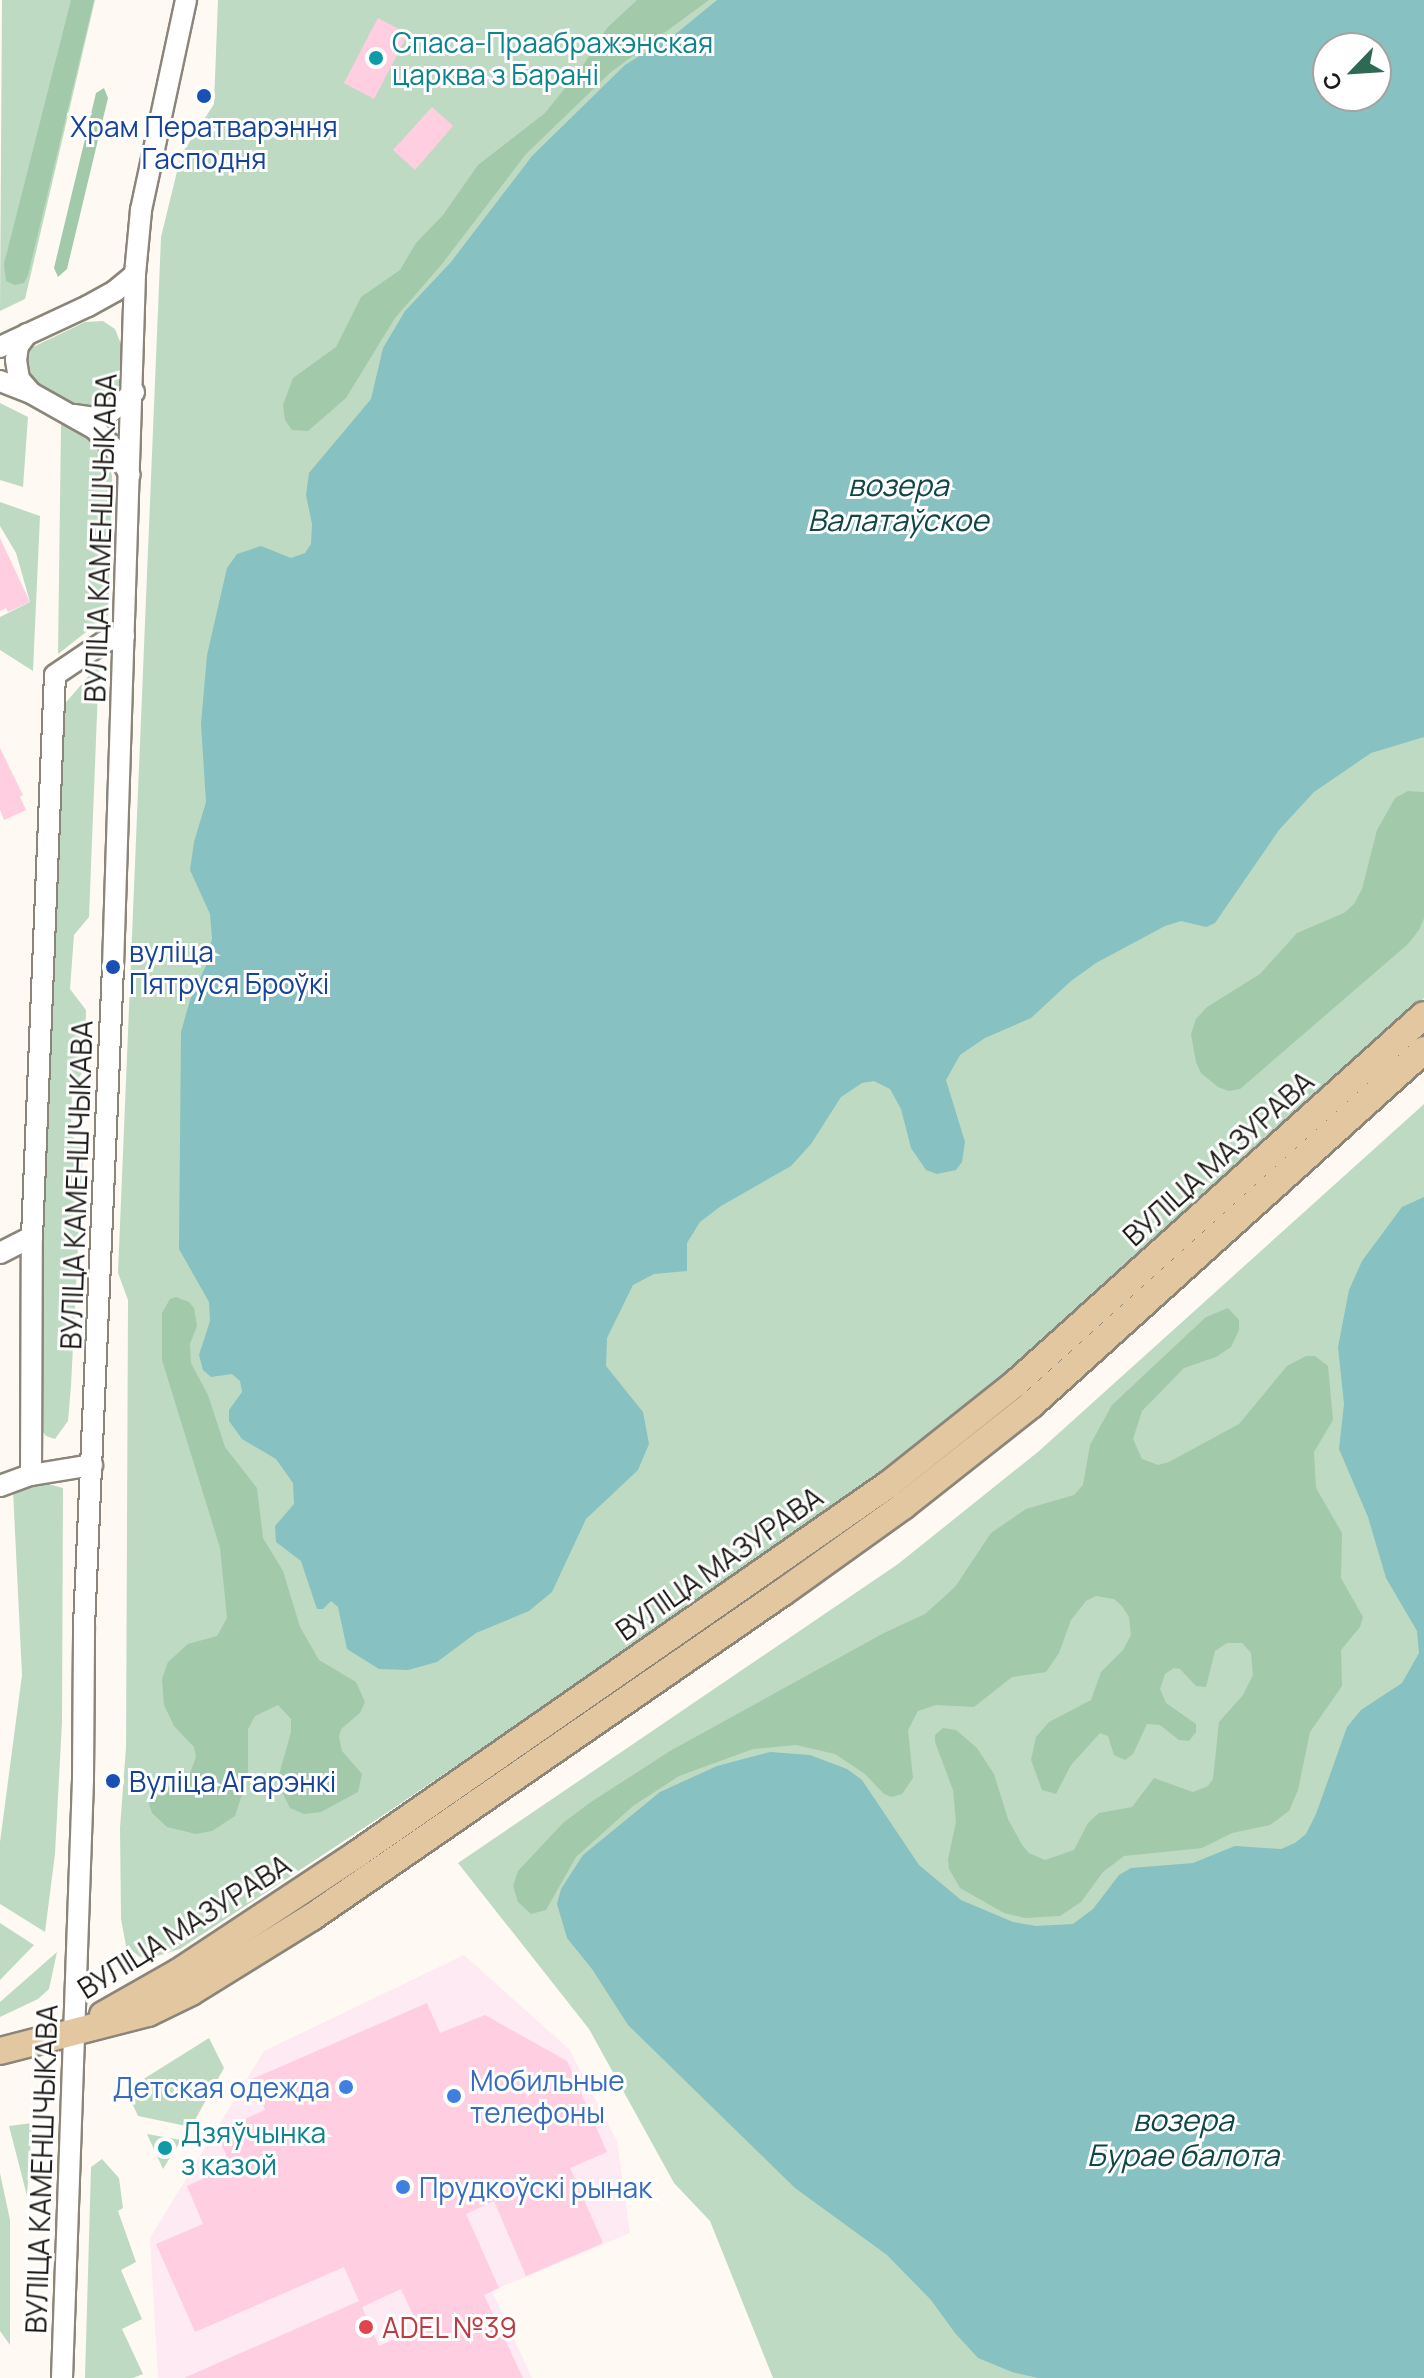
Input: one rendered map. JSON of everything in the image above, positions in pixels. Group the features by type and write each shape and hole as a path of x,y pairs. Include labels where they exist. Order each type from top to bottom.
{"main road":[{"name":"ВУЛІЦА МАЗУРАВА","path":"72,2032 179,1972 357,1854 889,1484 1016,1383 1424,1015"},
{"name":"ВУЛІЦА МАЗУРАВА","path":"72,2032 148,2013 191,1992 264,1947 903,1506 1032,1404 1424,1050"},
{"path":"0,2051 72,2032"}],"street":[{"name":"ВУЛІЦА КАМЕНШЧЫКАВА","path":"62,2378 92,1465 134,392 135,274 141,210 186,0"},
{"path":"0,347 88,306 115,291 135,274"},
{"path":"88,306 109,307 122,317 134,335"},
{"path":"27,334 18,346 16,360 19,379 31,393"},
{"path":"0,381 31,393 95,429 117,452 130,475"},
{"path":"68,415 95,418 108,414 134,392"},
{"path":"31,1475 32,1237 55,675 104,642 124,636"},
{"path":"0,1253 32,1237"},
{"path":"0,1486 31,1475 92,1465"}],"shaded area":[{"name":"Прудкоўскі рынак","path":"464,1955 569,2049 617,2141 630,2233 492,2291 532,2378 158,2378 150,2238 264,2051"}],"green space":[{"path":"2,0 95,0 25,299 0,311"},
{"path":"71,0 94,0 28,275 24,283 15,285 6,281 4,264"},
{"name":"возера Валатаўское","path":"218,0 1424,0 1424,998 1011,1375 829,1513 180,1949 151,1958 140,1957 126,1946 121,1919 120,1828 126,1747 128,1300 118,1273 161,237 181,155 214,104"},
{"path":"637,0 709,0 611,72 526,154 442,264 395,318 346,398 308,431 292,430 285,420 283,405 293,378 336,347 361,297 400,270 416,243 443,215 478,165 545,113 582,67 607,28"},
{"path":"104,88 108,98 67,269 58,277 54,268 96,93"},
{"path":"103,321 115,329 121,344 121,383 113,401 96,408 85,407 63,401 30,379 26,366 31,348 85,322"},
{"path":"0,403 28,417 23,487 0,480"},
{"path":"61,424 94,440 108,457 112,476 108,615 58,654"},
{"path":"0,502 40,516 33,671 0,650 0,617 30,602 16,553 0,526"},
{"path":"99,664 89,917 74,935 70,989 86,1010 85,1069 72,1087 71,1135 83,1148 71,1386 68,1421 55,1439 46,1436 39,1427 38,1339 61,708"},
{"path":"1408,791 1424,792 1424,918 1419,930 1408,944 1240,1089 1229,1091 1218,1087 1201,1073 1196,1062 1191,1034 1196,1019 1207,1007 1260,974 1297,933 1344,913 1354,904 1362,889 1377,830 1395,798"},
{"path":"1424,1104 1424,2378 773,2378 710,2221 674,2183 589,2029 458,1863 898,1564 1039,1451"},
{"path":"176,1297 189,1302 194,1308 197,1326 190,1344 191,1363 208,1395 225,1447 257,1488 263,1538 283,1571 300,1627 319,1660 356,1682 365,1702 360,1713 341,1729 339,1737 342,1751 362,1774 358,1792 321,1812 304,1814 290,1808 277,1782 291,1732 291,1719 278,1705 255,1716 248,1729 248,1776 235,1816 212,1831 196,1834 167,1827 152,1813 149,1804 156,1791 189,1776 196,1757 194,1747 174,1726 164,1705 162,1679 168,1662 188,1644 217,1636 227,1618 220,1548 162,1360 162,1313 170,1299"},
{"path":"1228,1308 1239,1320 1239,1330 1231,1347 1216,1357 1184,1368 1142,1411 1133,1439 1142,1459 1158,1465 1169,1462 1239,1424 1287,1366 1306,1356 1315,1356 1328,1366 1333,1420 1314,1452 1316,1488 1342,1533 1341,1578 1363,1617 1360,1627 1341,1650 1342,1686 1310,1732 1298,1790 1289,1811 1270,1825 1232,1833 1202,1848 1124,1856 1103,1872 1081,1902 1060,1916 1025,1918 1004,1913 960,1888 949,1869 948,1859 956,1822 953,1790 935,1742 935,1735 943,1728 956,1730 977,1748 994,1774 1008,1819 1022,1845 1029,1853 1045,1860 1074,1850 1088,1823 1099,1813 1132,1807 1154,1778 1193,1792 1208,1786 1213,1779 1219,1722 1243,1695 1253,1675 1251,1653 1242,1643 1227,1643 1215,1651 1206,1687 1196,1686 1180,1669 1174,1668 1165,1674 1160,1689 1166,1703 1196,1724 1196,1732 1189,1741 1179,1740 1160,1725 1147,1724 1133,1754 1125,1760 1114,1755 1108,1736 1100,1733 1071,1765 1056,1794 1042,1790 1031,1760 1036,1737 1049,1722 1091,1700 1101,1672 1123,1650 1131,1635 1129,1617 1122,1606 1114,1599 1096,1596 1086,1601 1071,1620 1059,1653 1046,1672 1012,1677 974,1707 936,1705 918,1711 908,1730 913,1778 902,1794 892,1797 884,1794 865,1774 835,1754 796,1745 753,1749 679,1776 633,1806 576,1857 546,1910 531,1914 518,1902 513,1886 518,1871 563,1823 591,1802 670,1751 884,1633 925,1614 955,1587 991,1533 1026,1509 1074,1495 1083,1485 1090,1445 1112,1405 1206,1317"},
{"path":"41,1482 63,1488 62,1722 55,1854 45,1932 0,1904 0,1842 22,1675 13,1491"},
{"path":"0,1923 34,1945 0,1980"},
{"path":"57,1952 49,1989 38,1999 0,2017 0,2002"},
{"path":"209,2038 224,2068 191,2127 138,2116 126,2090"},
{"path":"32,2123 27,2196 9,2126"},
{"path":"147,2134 181,2140 163,2169"},
{"path":"102,2159 119,2178 123,2208 118,2211 136,2262 121,2270 142,2319 122,2329 143,2374 133,2378 85,2378 91,2167"},
{"path":"0,2173 10,2220 10,2345 0,2331"}],"water":[{"name":"возера Валатаўское","path":"717,0 1424,0 1424,737 1371,753 1314,792 1279,830 1215,923 1206,927 1181,921 1165,926 1096,963 1071,981 1031,1018 985,1038 960,1055 946,1080 965,1142 962,1162 956,1170 937,1174 926,1170 911,1148 901,1109 890,1089 874,1081 862,1083 841,1097 811,1144 791,1166 721,1206 700,1222 687,1243 687,1271 654,1274 633,1285 607,1338 606,1366 643,1412 649,1444 638,1470 586,1519 552,1592 529,1611 476,1633 437,1662 408,1670 379,1669 347,1649 338,1607 331,1601 323,1609 317,1609 301,1561 276,1542 275,1526 294,1504 293,1483 276,1459 242,1439 229,1421 229,1410 242,1392 240,1381 232,1374 211,1377 203,1370 199,1355 210,1321 209,1302 179,1249 181,1032 190,1000 208,961 212,938 210,914 190,870 194,842 206,802 201,724 207,655 227,568 237,554 261,546 291,558 305,553 311,544 312,524 306,495 309,473 371,399 383,348 405,311 451,262 532,156 625,65 678,32"},
{"name":"возера Бурае балота","path":"1424,1197 1424,2378 1038,2378 1012,2372 978,2358 931,2300 887,2255 795,2188 628,2025 592,1969 567,1938 557,1904 561,1889 583,1855 660,1792 717,1766 770,1752 810,1755 847,1769 862,1780 919,1865 961,1900 1013,1922 1036,1926 1073,1924 1093,1909 1119,1875 1131,1868 1193,1863 1235,1846 1281,1849 1295,1843 1306,1834 1316,1814 1347,1727 1361,1710 1402,1683 1419,1653 1417,1631 1386,1578 1368,1517 1339,1449 1344,1404 1338,1347 1349,1290 1362,1261 1402,1207"}],"building":[{"name":"Спаса-Праабражэнская царква з Барані","path":"378,18 408,34 374,99 344,83"},
{"path":"432,107 453,126 415,170 393,150"},
{"path":"0,538 30,602 8,612 6,608 0,611"},
{"path":"0,748 23,795 20,797 26,810 4,820 0,810"},
{"name":"Прудкоўскі рынак","path":"427,2003 440,2033 485,2015 567,2061 607,2152 570,2168 603,2243 526,2276 494,2201 466,2214 499,2288 484,2295 523,2378 184,2378 359,2301 344,2267 195,2332 156,2244 203,2224 187,2186 231,2166 216,2132 265,2110 252,2079","holes":["401,2289 419,2328 379,2346 362,2307"]}],"place":[{"name":"Спаса-Праабражэнская царква з Барані","path":"376,58"},
{"name":"Храм Ператварэння Гасподня","path":"204,96"},
{"name":"вуліца Пятруся Броўкі","path":"113,967"},
{"name":"Вуліца Агарэнкі","path":"113,1781"},
{"name":"Детская одежда","path":"346,2087"},
{"name":"Мобильные телефоны","path":"454,2096"},
{"name":"Дзяўчынка з казой","path":"165,2148"},
{"name":"Прудкоўскі рынак","path":"403,2187"},
{"name":"ADEL №39","path":"366,2327"}]}
